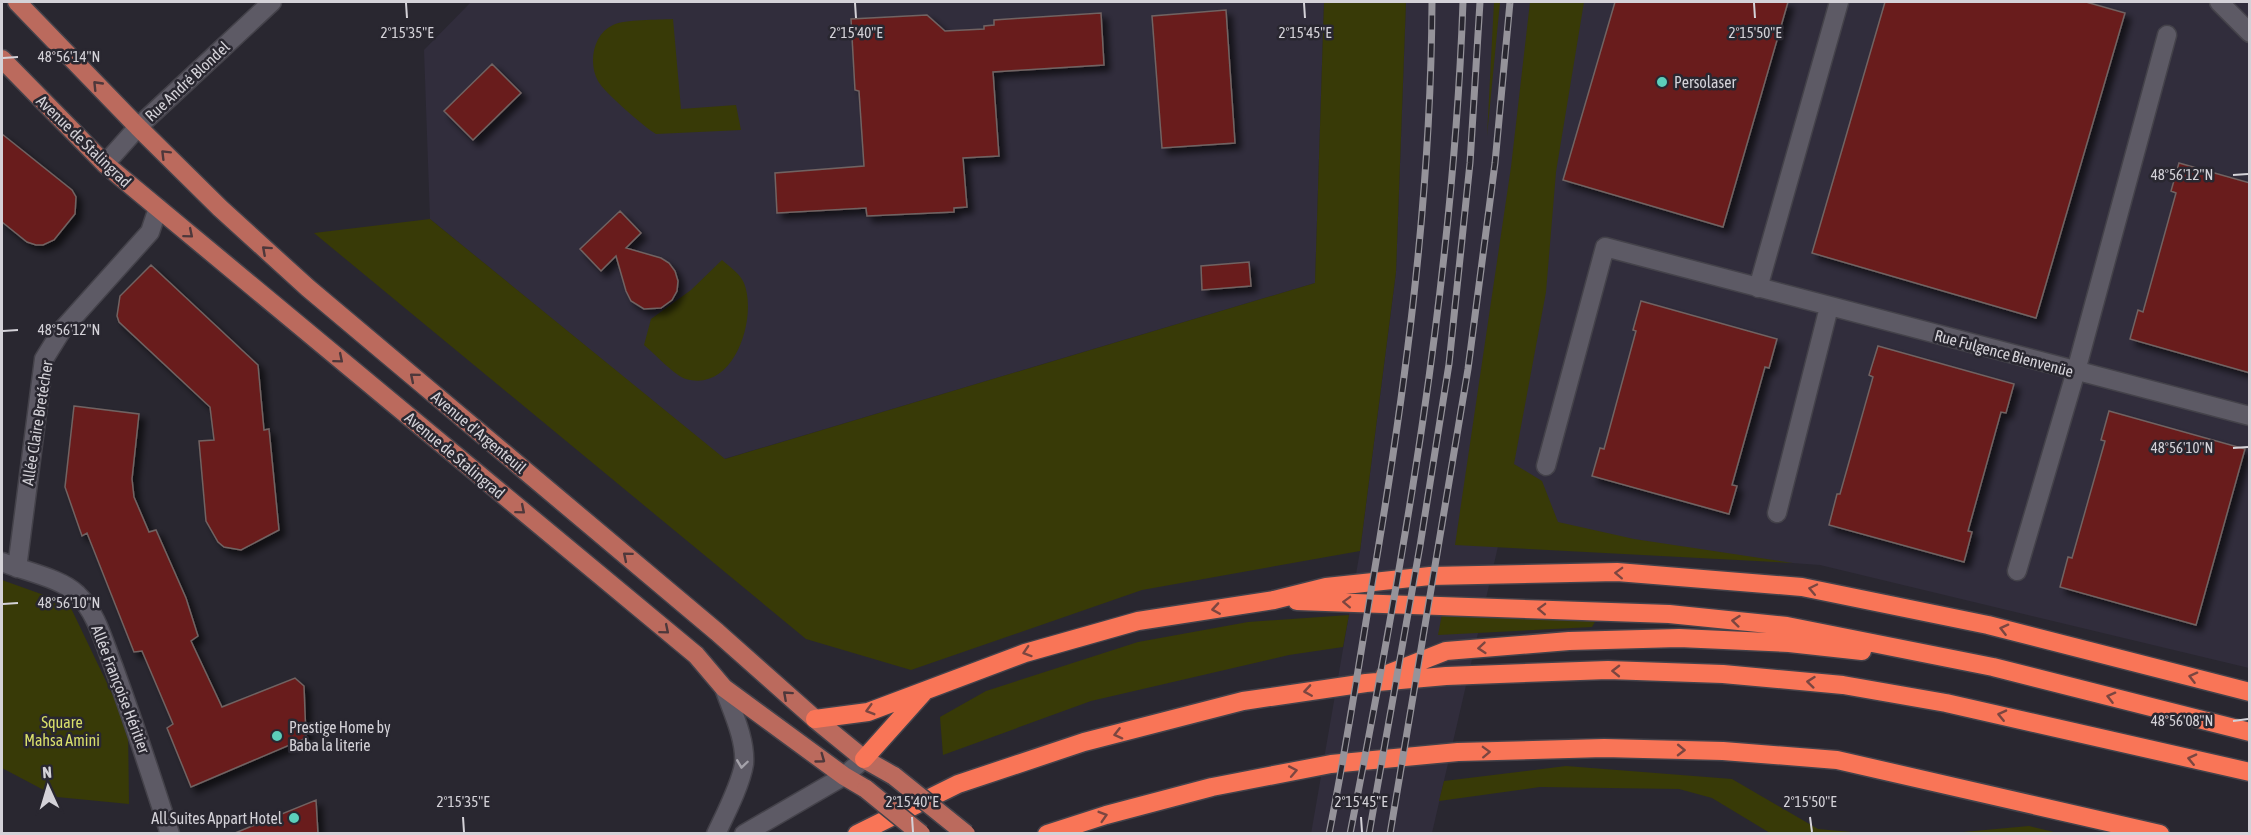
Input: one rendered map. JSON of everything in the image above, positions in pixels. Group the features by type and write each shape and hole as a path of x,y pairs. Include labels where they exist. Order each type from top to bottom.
{"highway":[{"path":"815,719 868,712 1024,653 1138,621 1274,600 1326,587 1430,576 1617,572 1802,587 1988,625 2250,692"},
{"path":"1274,600 1669,614 1787,626 1987,665 2250,732"},
{"path":"1366,683 1446,651 1569,640 1679,638 1789,643 1987,665"},
{"path":"857,834 958,784 1084,742 1243,701 1366,683 1446,676 1608,670 1722,674 1843,685 1947,703 2250,772"},
{"path":"864,759 924,692"},
{"path":"1047,834 1106,815 1212,787 1331,764 1458,752 1604,748 1723,751 1837,760 2160,834"}],"main road":[{"name":"Avenue d'Argenteuil","path":"17,2 220,208 308,288 717,632 815,719 864,759 894,776 966,834"},
{"name":"Avenue de Stalingrad","path":"2,59 105,164 696,656 724,688 844,776 866,789 921,834"}],"street":[{"name":"Rue André Blondel","path":"105,164 138,127 272,2"},
{"path":"1758,288 1839,2"},
{"path":"2219,2 2250,33"},
{"path":"2017,571 2076,371 2167,34"},
{"name":"Allée Claire Bretécher","path":"9,565 44,359 62,330 150,232 158,208"},
{"name":"Rue Fulgence Bienvenüe","path":"1546,466 1605,247 2250,416"},
{"path":"1777,513 1829,307"},
{"name":"Allée Françoise Héritier","path":"9,565 66,586 86,604 97,623 139,736 170,834"},
{"path":"716,834 744,766 738,730 724,688"},
{"path":"744,834 844,776 864,759"}],"shaded area":[{"path":"471,2 1324,2 1315,283 724,459 430,219 424,50"},
{"path":"1406,2 2249,2 2249,668 1820,565 1499,542 1432,833 1311,834 1360,551 1396,272"}],"green space":[{"path":"1324,2 1406,2 1396,272 1360,551 1142,590 911,670 806,639 314,233 430,219 725,459 1315,283"},
{"path":"1494,2 1500,2 1487,136"},
{"path":"1530,2 1584,2 1556,172 1546,292 1514,464 1542,481 1558,522 1634,539 1793,563 1455,545 1511,167"},
{"path":"673,19 681,109 736,105 741,130 656,134 625,109 598,81 593,66 594,50 606,29 618,23"},
{"path":"722,260 744,283 748,315 744,332 729,364 717,375 703,380 686,379 644,345 651,319 691,290"},
{"name":"Square Mahsa Amini","path":"2,580 69,604 128,727 129,804 57,797 2,768"},
{"path":"1442,614 1596,620 1592,627 1438,635"},
{"path":"1349,615 1343,647 1289,655 1091,701 943,755 940,717 986,691 1138,642 1248,622"},
{"path":"1566,766 1732,779 1818,829 1862,833 1770,833 1712,798 1679,789 1540,787 1439,801 1444,781"},
{"path":"2029,826 2058,833 1952,833"}],"building":[{"path":"1615,2 1788,2 1723,227 1563,180"},
{"path":"1885,2 2086,2 2125,13 2036,318 1812,253"},
{"path":"1226,10 1235,143 1162,148 1152,16"},
{"path":"1101,13 1104,65 993,72 999,156 963,158 967,207 954,208 954,212 867,216 866,208 777,213 775,173 864,166 859,91 855,90 851,19 927,15 945,31 984,29 984,26 994,25 994,20"},
{"path":"492,64 521,93 473,140 444,111"},
{"path":"2,134 72,190 76,197 75,214 54,240 43,245 27,242 2,222"},
{"path":"2179,163 2250,183 2250,373 2130,339 2138,310 2143,312 2176,193 2171,191"},
{"path":"620,211 641,233 626,248 661,258 675,271 678,281 677,291 672,300 661,308 644,309 631,301 616,256 601,271 580,249"},
{"path":"1249,262 1251,286 1202,290 1201,266"},
{"path":"151,265 258,365 264,430 269,429 279,530 241,550 224,547 218,542 206,521 199,441 214,440 210,407 119,322 117,316 120,296"},
{"path":"1641,301 1777,339 1769,368 1765,367 1732,485 1737,486 1729,514 1592,476 1600,448 1604,449 1636,331 1633,330"},
{"path":"1878,346 2014,384 2006,413 2001,412 1968,531 1972,532 1964,562 1829,525 1873,377 1869,375"},
{"path":"74,406 139,414 132,479 134,497 149,532 156,530 186,598 198,636 191,641 222,707 295,678 304,686 306,738 191,787 167,728 173,724 142,651 134,652 87,533 82,536 65,487"},
{"path":"2109,411 2245,449 2196,625 2060,587 2068,557 2072,558 2105,441 2101,440"},
{"name":"All Suites Appart Hotel","path":"316,800 318,834 235,834 235,833"}],"railway":[{"path":"1329,834 1346,745 1404,375 1427,151 1432,2"},
{"path":"1350,834 1389,627 1423,420 1449,211 1463,2"},
{"path":"1369,834 1420,546 1449,364 1470,163 1480,2"},
{"path":"1390,834 1468,369 1495,163 1510,2"}],"place":[{"name":"Persolaser","path":"1662,82"},
{"name":"Prestige Home by Baba la literie","path":"277,736"},
{"name":"All Suites Appart Hotel","path":"294,818"}]}
